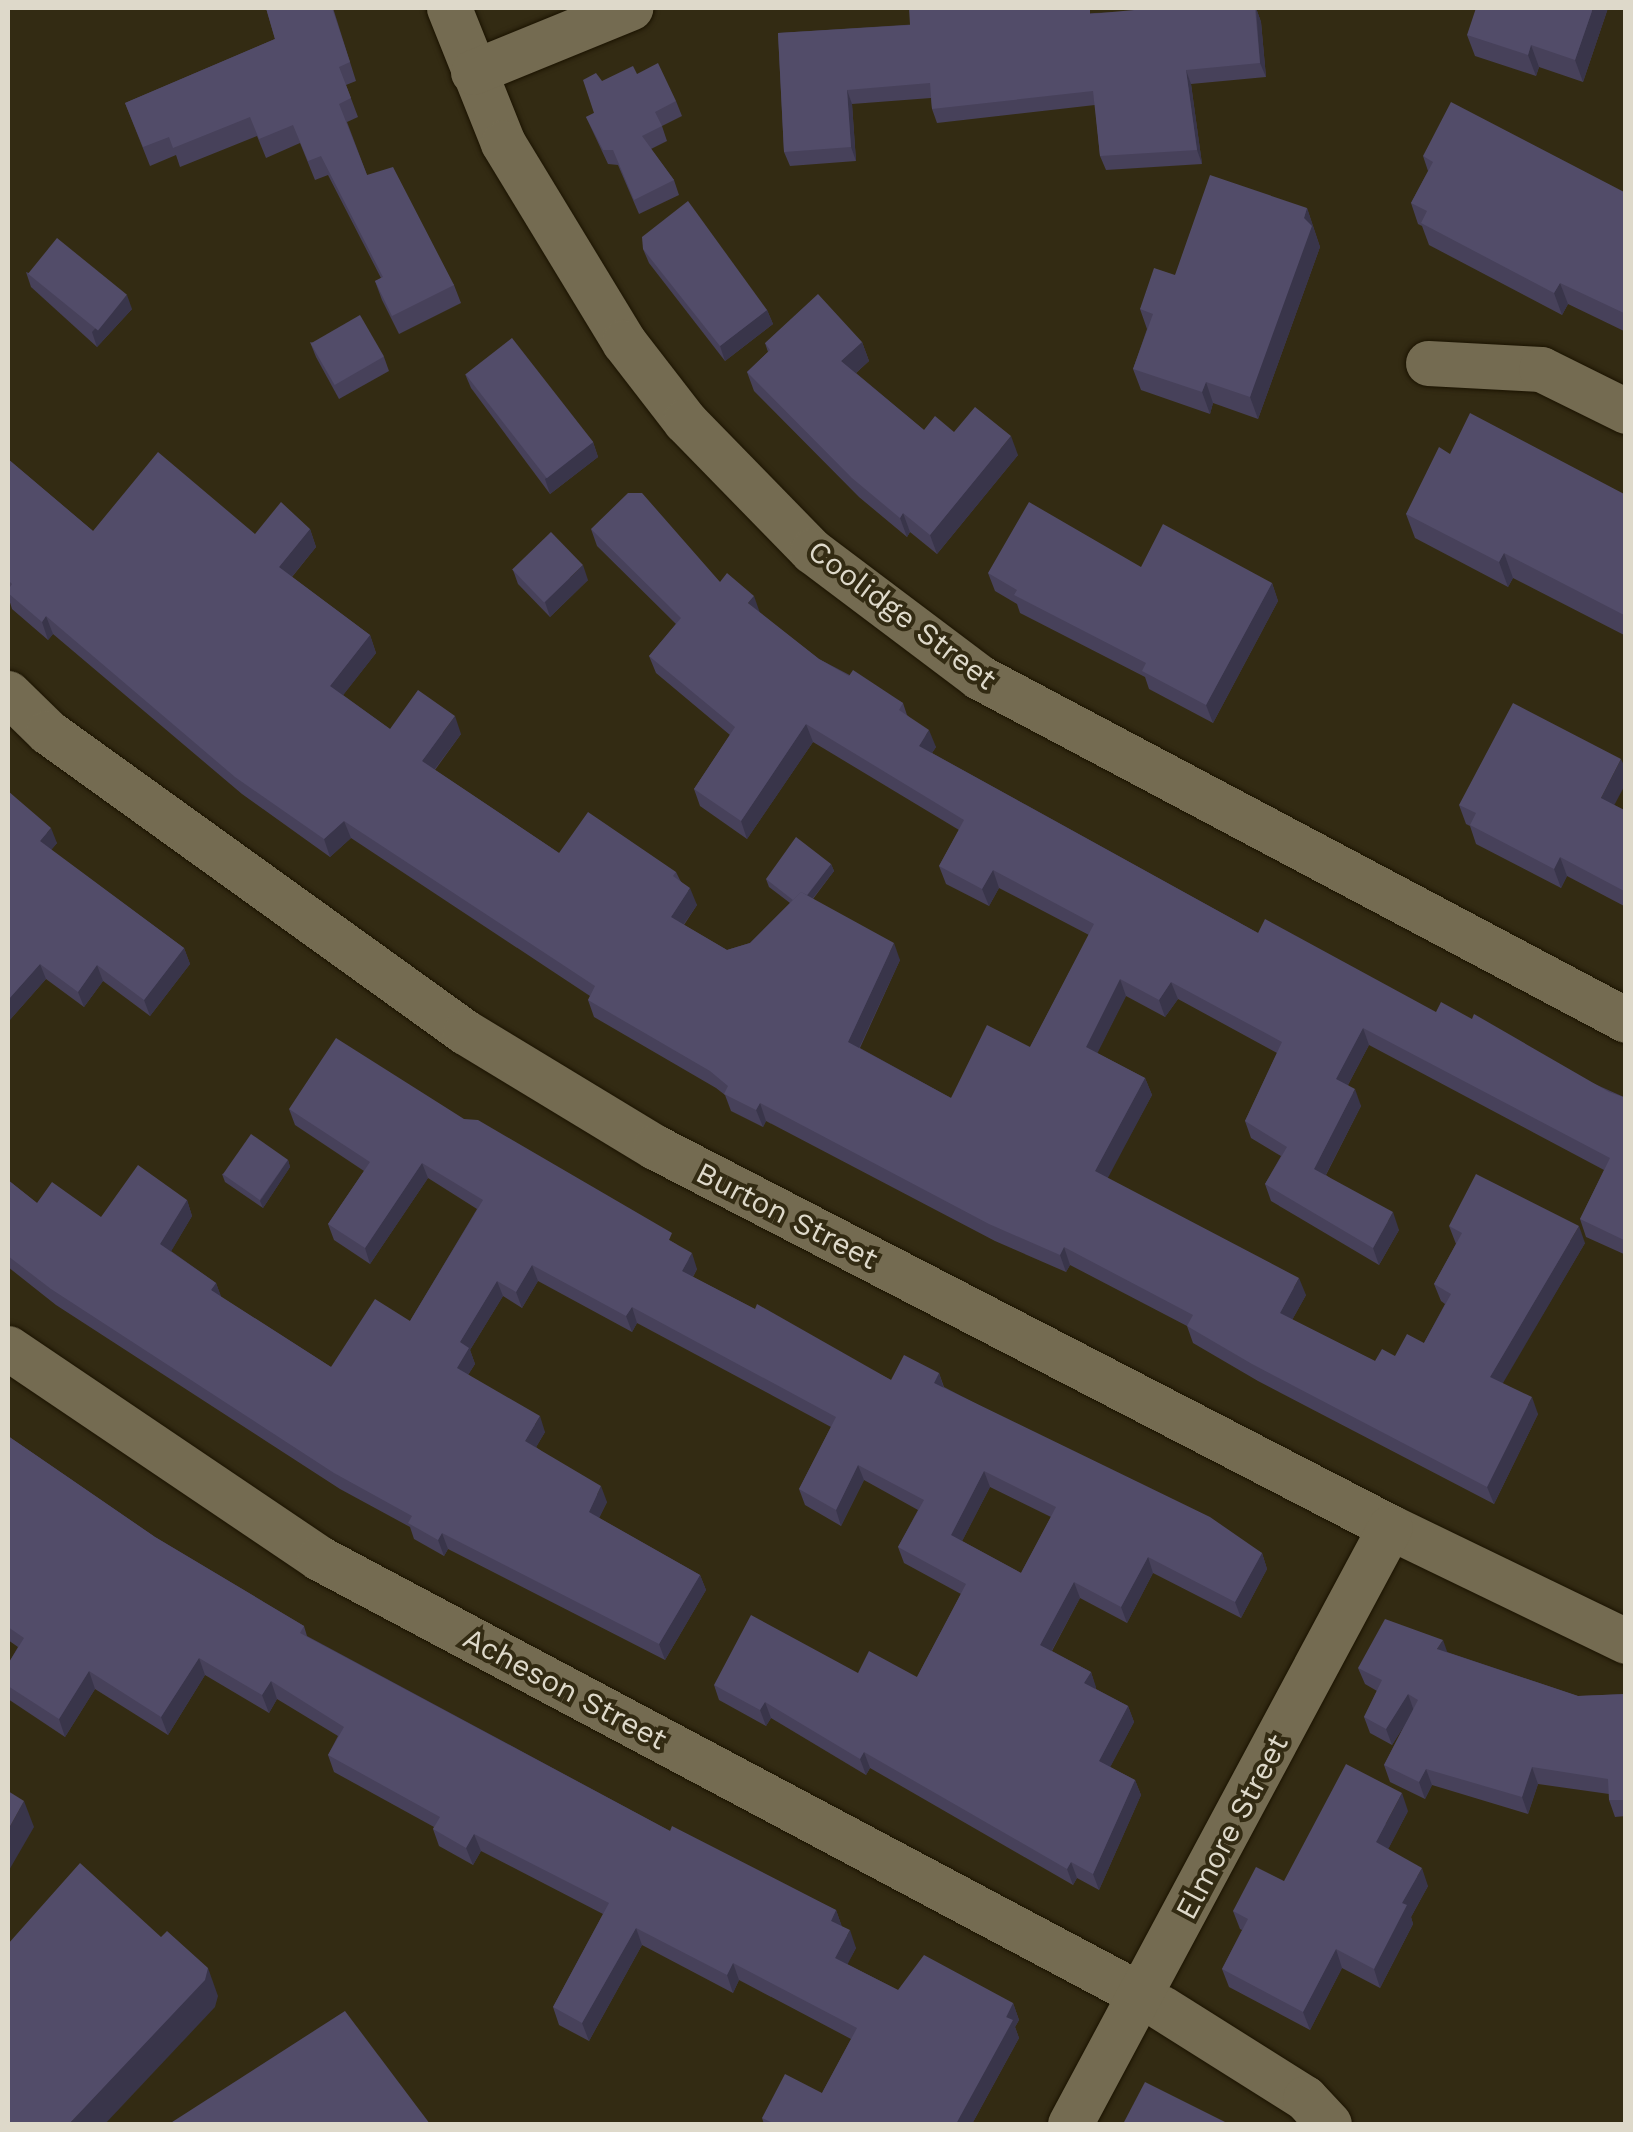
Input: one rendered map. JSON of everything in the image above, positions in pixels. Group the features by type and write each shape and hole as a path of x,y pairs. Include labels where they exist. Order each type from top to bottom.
{"street":[{"name":"Coolidge Street","path":"449,8 503,142 624,342 685,421 812,551 979,677 1626,1020"},
{"path":"473,72 630,8"},
{"path":"1428,363 1541,369 1626,412"},
{"name":"Burton Street","path":"8,694 48,732 464,1032 655,1148 1390,1527 1626,1641"},
{"name":"Acheson Street","path":"8,1348 319,1558 1153,2002 1305,2098 1330,2124"},
{"name":"Elmore Street","path":"1070,2124 1153,2002 1390,1527"}],"building":[{"path":"266,8 332,8 350,62 339,67 351,98 339,104 367,175 393,167 454,285 392,316 375,281 383,277 321,156 308,161 293,125 259,139 250,117 173,148 169,137 143,147 125,103 275,39"},
{"path":"909,8 1090,8 1090,14 1156,8 1255,8 1260,63 1186,70 1197,150 1100,156 1093,91 932,109 930,83 847,90 851,147 784,152 778,33 910,25"},
{"path":"1476,8 1593,8 1575,60 1531,45 1528,55 1467,35"},
{"path":"658,63 676,101 655,112 662,126 642,136 674,180 634,200 613,150 603,150 586,117 594,113 583,80 596,73 602,81 633,66 637,74"},
{"path":"1451,102 1626,193 1626,314 1560,283 1554,293 1421,223 1427,211 1411,203 1433,162 1423,156"},
{"path":"1210,175 1307,208 1304,218 1312,226 1250,397 1206,382 1202,392 1133,369 1153,314 1140,309 1154,268 1175,275"},
{"path":"688,201 767,310 720,346 643,249 642,237"},
{"path":"57,238 127,295 98,330 28,274"},
{"path":"818,294 862,342 841,361 924,430 935,416 954,432 975,407 1011,436 930,535 903,513 900,518 852,478 747,372 770,350 765,343"},
{"path":"360,315 384,357 335,385 311,344"},
{"path":"512,338 593,442 547,478 466,374"},
{"path":"1470,413 1626,495 1626,616 1504,553 1499,562 1406,514 1439,447 1450,454"},
{"path":"158,452 255,534 281,502 310,529 279,567 370,635 330,686 390,729 418,690 455,716 422,761 559,853 588,812 676,872 673,876 690,888 671,917 727,950 750,943 801,892 894,943 848,1042 951,1098 987,1025 1030,1047 1094,924 993,870 982,889 939,866 964,820 806,724 741,821 694,789 735,727 649,656 681,618 591,529 628,493 642,493 720,582 727,573 754,596 748,603 819,659 849,676 853,670 903,703 899,710 929,730 919,746 1258,933 1265,919 1436,1012 1441,1002 1472,1019 1474,1014 1626,1098 1626,1241 1580,1219 1610,1158 1363,1028 1336,1079 1355,1089 1314,1169 1393,1212 1373,1248 1265,1184 1287,1147 1245,1121 1282,1042 1171,982 1159,1000 1120,979 1086,1047 1145,1078 1095,1171 1299,1278 1280,1313 1375,1361 1382,1349 1395,1356 1407,1334 1424,1343 1451,1294 1434,1284 1462,1233 1449,1226 1476,1174 1579,1226 1490,1377 1532,1397 1487,1487 1252,1364 1187,1326 1193,1315 1064,1247 1060,1255 989,1224 760,1103 756,1110 724,1094 728,1086 710,1071 588,1000 595,986 344,821 324,839 235,777 46,616 42,622 8,593 12,584 8,580 8,459 93,531"},
{"path":"1029,502 1141,567 1163,524 1272,583 1206,705 1142,671 1146,663 1014,595 1017,590 988,573"},
{"path":"551,532 583,565 544,603 512,570"},
{"path":"1513,703 1621,759 1601,798 1626,811 1626,892 1560,857 1554,869 1470,825 1476,813 1459,805"},
{"path":"8,791 51,828 40,841 184,948 144,1000 97,965 78,992 40,964 8,1000"},
{"path":"796,837 831,864 807,895 801,892 793,900 766,879"},
{"path":"336,1038 464,1119 478,1120 672,1233 669,1240 692,1253 682,1271 755,1309 757,1304 891,1380 904,1355 939,1373 934,1383 1210,1517 1262,1553 1235,1602 1148,1557 1121,1607 1074,1582 1040,1645 1091,1672 1084,1683 1128,1706 1099,1761 1135,1780 1093,1874 1071,1862 1067,1869 864,1752 860,1759 765,1702 760,1710 714,1685 751,1615 858,1673 869,1651 917,1677 966,1584 898,1547 924,1500 858,1465 836,1510 799,1489 836,1417 632,1307 626,1316 532,1265 516,1292 497,1281 460,1342 469,1348 457,1368 540,1416 525,1441 601,1486 589,1512 700,1575 659,1644 442,1533 438,1540 408,1523 412,1516 334,1473 51,1289 8,1256 8,1180 37,1203 52,1182 101,1217 138,1165 187,1200 160,1244 216,1283 211,1290 331,1367 375,1299 410,1321 483,1200 422,1163 365,1248 328,1224 370,1162 289,1109","holes":["984,1471 1056,1507 1021,1573 951,1535"]},
{"path":"251,1134 288,1160 260,1200 223,1174"},
{"path":"8,1436 155,1537 304,1626 300,1633 670,1831 672,1826 836,1910 831,1921 850,1930 835,1958 898,1990 924,1955 1013,2003 1006,2017 1013,2020 956,2124 775,2124 762,2118 785,2074 822,2093 857,2028 733,1963 727,1975 636,1928 582,2023 553,2007 609,1903 474,1834 466,1848 433,1829 440,1817 328,1755 344,1727 271,1681 262,1695 199,1658 161,1717 89,1671 59,1719 8,1686 8,1664 24,1638 8,1627"},
{"path":"1385,1619 1443,1640 1437,1649 1578,1696 1626,1694 1626,1800 1609,1800 1608,1779 1532,1767 1522,1797 1426,1769 1419,1782 1384,1765 1418,1700 1408,1694 1386,1729 1364,1717 1382,1680 1358,1668"},
{"path":"1346,1764 1402,1793 1376,1842 1422,1868 1402,1903 1407,1905 1374,1969 1336,1949 1303,2012 1222,1969 1248,1919 1233,1911 1256,1867 1284,1881"},
{"path":"8,1791 24,1801 8,1830"},
{"path":"80,1863 161,1937 167,1931 208,1968 205,1980 69,2124 8,2124 8,1944"},
{"path":"345,2011 430,2124 169,2124"},
{"path":"1145,2082 1229,2124 1123,2124"}]}
